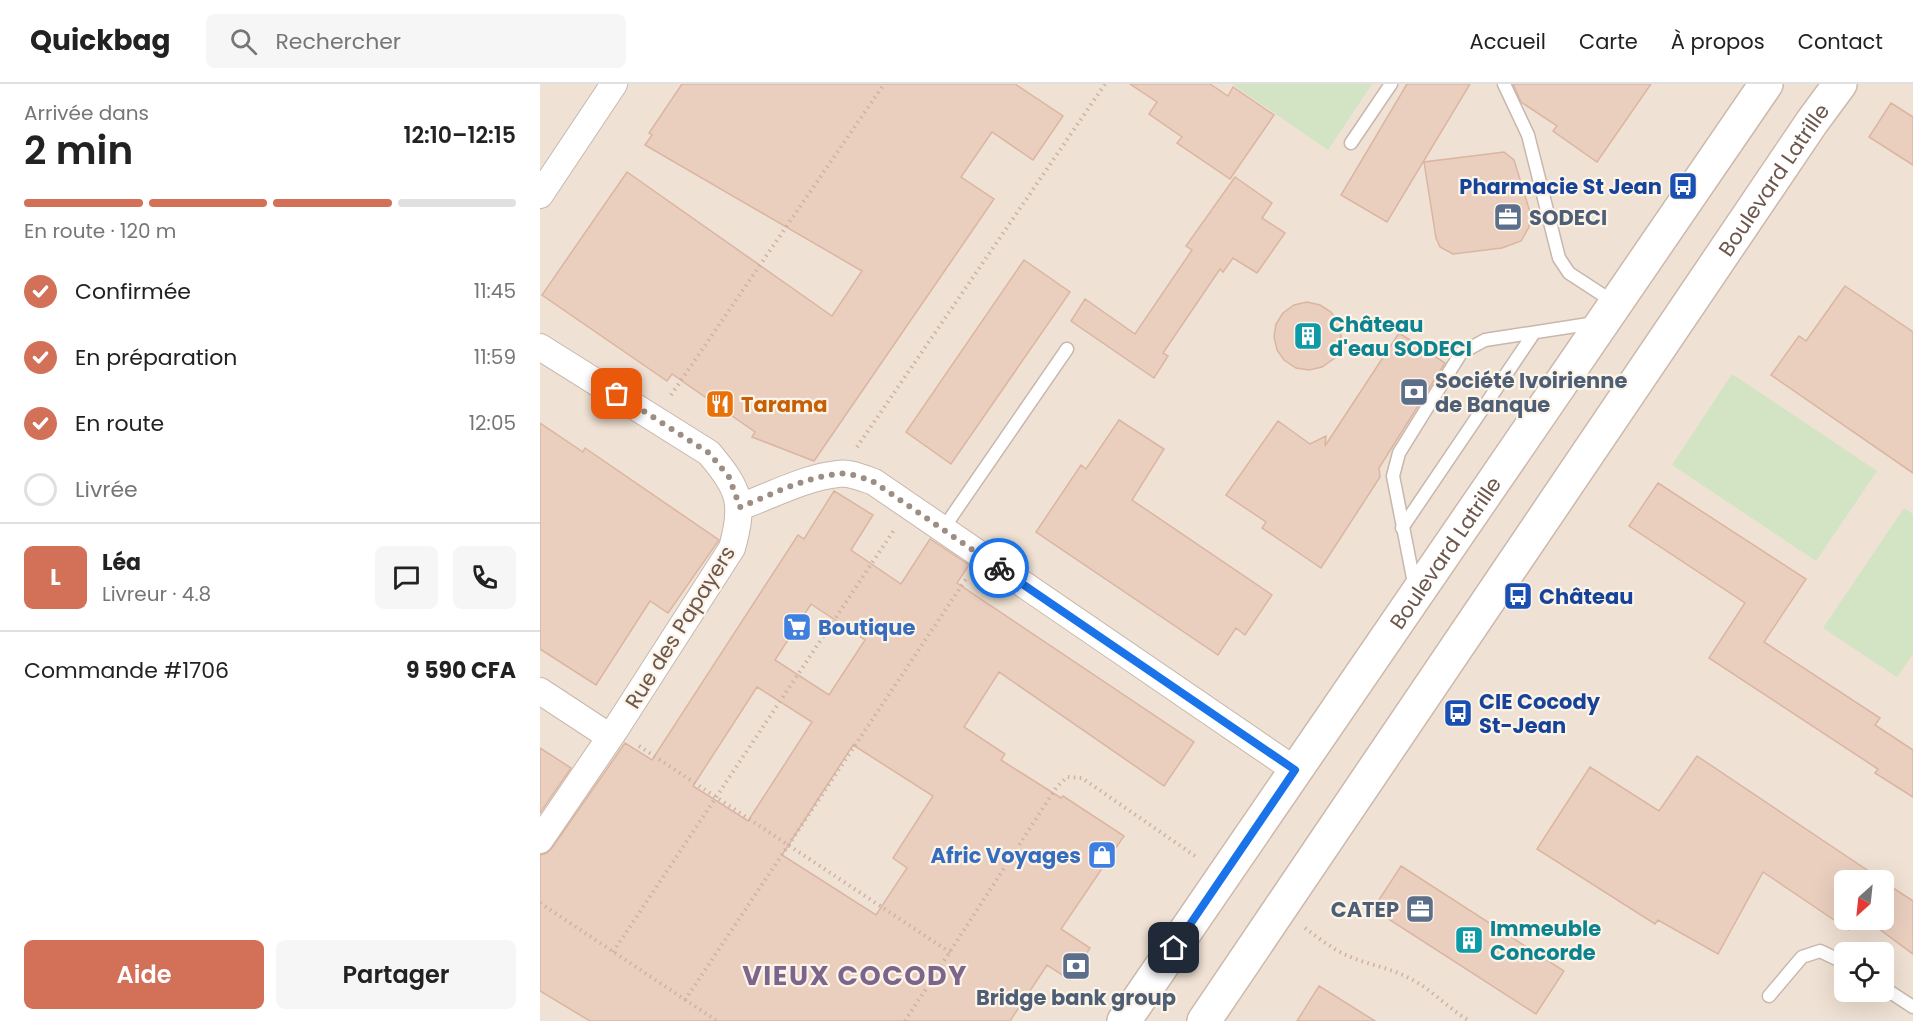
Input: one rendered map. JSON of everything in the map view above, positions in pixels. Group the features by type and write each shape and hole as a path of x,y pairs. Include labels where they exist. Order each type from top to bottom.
{"main road":[{"name":"Boulevard Latrille","path":"1124,1021 1766,84"},
{"name":"Boulevard Latrille","path":"1204,1021 1785,161 1840,84"}],"street":[{"path":"540,195 614,84"},
{"name":"Rue des Papayers","path":"540,347 709,453 729,477 740,507 738,528 732,548 612,734 540,840"},
{"path":"740,507 811,480 839,473 858,476 874,482 1295,770"},
{"path":"540,691 612,734"}],"lane":[{"path":"1351,143 1391,84"},
{"path":"1416,596 1393,476 1399,453 1461,353 1485,340 1534,333 1608,313 1569,273 1559,258 1528,135 1504,84"},
{"path":"1402,528 1534,333"},
{"path":"943,529 1067,349"},
{"path":"1769,996 1802,957 1820,951 1834,958"},
{"path":"1894,995 1913,1007"}],"path":[{"path":"655,418 884,84"},
{"path":"839,473 1106,84"},
{"path":"613,952 910,506"},
{"path":"685,1000 981,556"},
{"path":"612,734 716,798 951,953"},
{"path":"905,1021 1056,788 1067,777 1082,778 1223,875"},
{"path":"540,903 717,1021"},
{"path":"1302,927 1344,954 1389,968 1412,979 1433,993 1456,1014 1470,1021"}],"shaded area":[{"name":"VIEUX COCODY","path":"540,84 1913,84 1913,1021 540,1021"}],"green space":[{"path":"1232,84 1372,84 1328,150"},
{"path":"1732,374 1877,471 1816,561 1672,465"},
{"path":"1904,508 1913,514 1913,654 1897,677 1823,628"}],"building":[{"path":"682,84 1015,84 1063,116 1033,160 992,132 961,177 994,199 814,461 752,437 755,432 672,374 667,381 542,295 627,172 832,316 862,271 645,145 652,135 649,133"},
{"path":"1130,84 1210,84 1228,96 1233,87 1274,115 1230,179 1177,143 1182,137 1149,114 1157,102"},
{"path":"1407,84 1470,84 1387,222 1341,195"},
{"path":"1513,84 1651,84 1597,162 1553,131 1557,126 1521,102"},
{"path":"1891,103 1913,117 1913,165 1869,137"},
{"path":"1504,152 1514,160 1530,212 1529,227 1521,241 1502,248 1453,254 1440,247 1436,238 1424,162"},
{"path":"1235,177 1272,203 1262,218 1285,233 1257,273 1233,258 1223,272 1220,269 1163,353 1168,356 1154,378 1071,321 1085,299 1135,334 1192,250 1186,246"},
{"path":"1024,260 1070,292 951,464 906,432"},
{"path":"1845,286 1913,332 1913,473 1771,375 1799,336 1806,341"},
{"name":"Château d'eau SODECI","path":"1307,302 1320,305 1331,312 1339,323 1341,335 1339,355 1322,367 1309,370 1296,368 1284,360 1277,350 1274,337 1276,324 1283,313 1294,305"},
{"path":"1399,333 1445,363 1379,468 1380,477 1321,568 1262,528 1266,522 1226,495 1278,421 1310,444 1326,436 1325,446"},
{"path":"1119,420 1164,449 1132,500 1272,595 1245,635 1236,628 1218,655 1036,532 1081,465 1086,469"},
{"path":"540,423 583,452 585,448 719,540 668,613 650,601 596,685 540,649"},
{"path":"1658,483 1806,579 1764,642 1880,718 1875,725 1913,750 1913,797 1875,773 1878,769 1709,658 1745,603 1629,526"},
{"path":"834,491 873,515 851,550 901,584 930,539 969,565 957,583 1194,742 1164,786 999,672 964,727 1005,754 1001,760 1061,798 1063,796 1124,836 1061,929 1090,948 1070,980 1047,965 1010,1021 590,1021 540,991 540,855 552,848 625,743 652,760 798,535 804,539","holes":["811,604 865,640 829,695 775,660","757,687 812,722 748,821 693,786","853,745 933,796 893,858 907,868 876,915 782,855"]},
{"path":"540,748 571,768 540,813"},
{"path":"1697,756 1867,870 1834,870 1834,920 1763,872 1718,954 1658,920 1655,924 1537,849 1590,767 1659,811"},
{"name":"Immeuble Concorde","path":"1401,866 1564,971 1536,1014 1373,909"},
{"path":"1894,889 1913,901 1913,954 1881,930 1894,930"},
{"path":"1319,986 1375,1021 1297,1021"}],"way so far":[{"path":"617,394 709,453 729,477 740,507 811,480 839,473 858,476 874,482 999,568"}],"place":[{"name":"Pharmacie St Jean","path":"1683,186"},
{"name":"SODECI","path":"1508,217"},
{"name":"Château d'eau SODECI","path":"1308,336"},
{"name":"Société Ivoirienne de Banque","path":"1414,392"},
{"name":"Tarama","path":"720,404"},
{"name":"Château","path":"1518,596"},
{"name":"Boutique","path":"797,627"},
{"name":"CIE Cocody St-Jean","path":"1458,713"},
{"name":"Afric Voyages","path":"1102,855"},
{"name":"CATEP","path":"1420,909"},
{"name":"Immeuble Concorde","path":"1469,940"},
{"name":"Bridge bank group","path":"1076,966"}],"district":[{"name":"VIEUX COCODY","path":"855,975"}],"route":[{"path":"999,568 1295,770 1174,948"}]}
